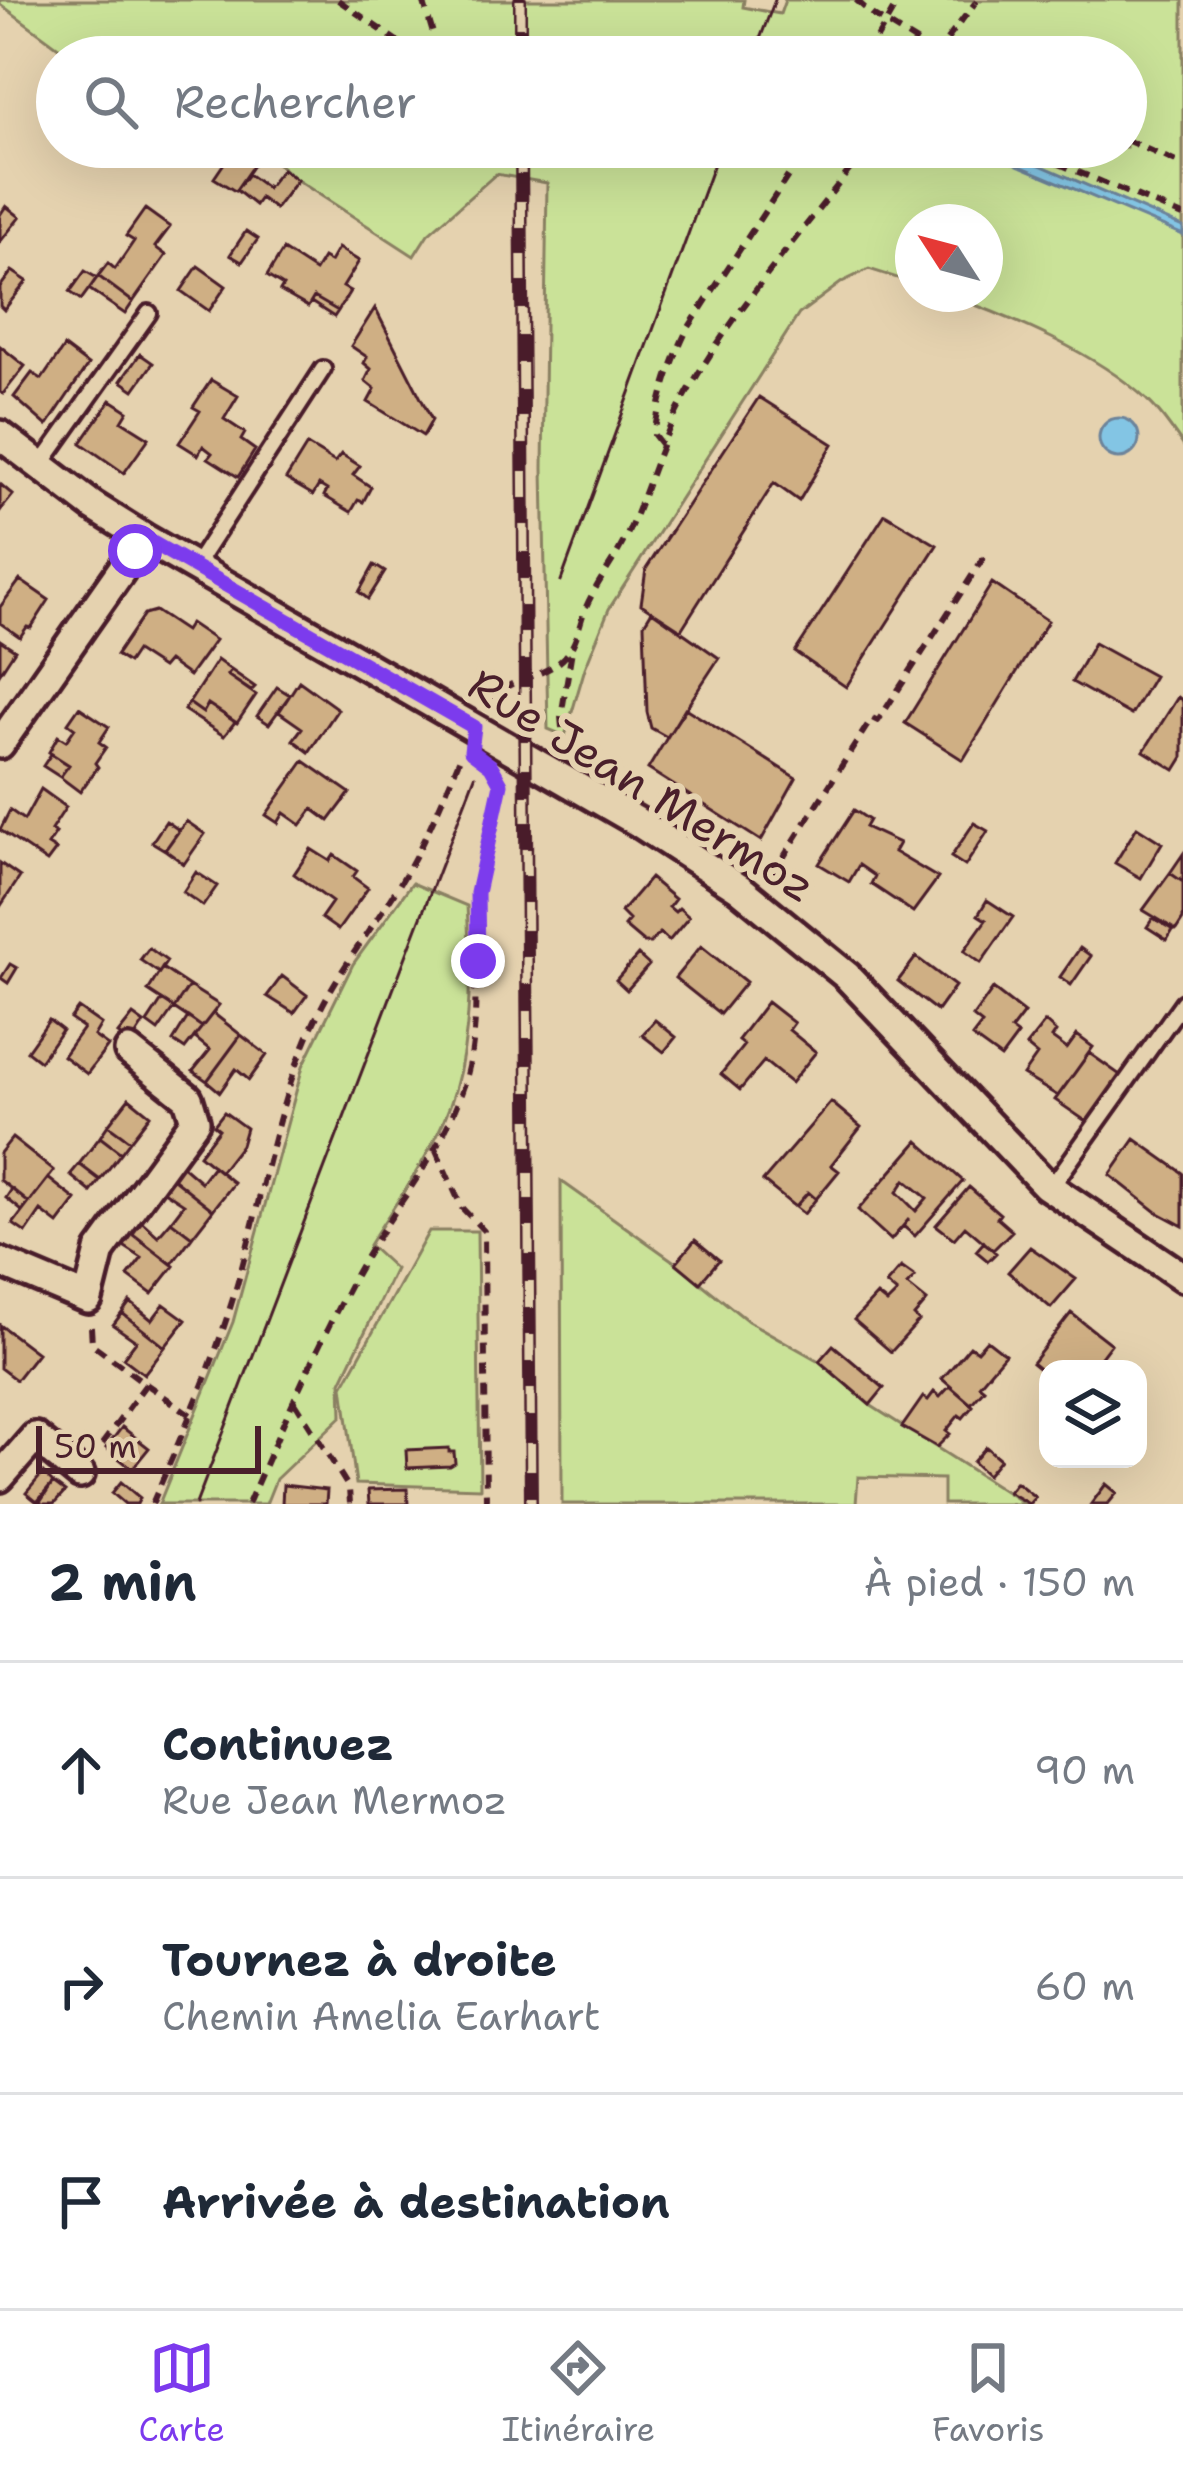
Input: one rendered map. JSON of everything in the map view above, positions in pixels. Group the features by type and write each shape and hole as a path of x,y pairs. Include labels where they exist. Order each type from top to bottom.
{"street":[{"name":"Rue Jean Mermoz","path":"0,435 144,538 636,820 756,900 847,976 1051,1189 1183,1277"},
{"path":"0,744 144,538"},
{"path":"0,1262 88,1299 100,1251 196,1121 188,1098 129,1051"},
{"path":"0,1477 35,1437 80,1474"}],"lane":[{"path":"41,465 149,313"},
{"path":"195,566 322,369"},
{"path":"1051,1189 1183,1002"}],"path":[{"path":"338,0 390,36"},
{"path":"423,0 434,36"},
{"path":"856,0 905,36"},
{"path":"880,36 899,0"},
{"path":"952,36 976,1"},
{"path":"1147,150 1183,166"},
{"path":"662,444 654,435 662,386 672,361 794,168"},
{"path":"559,776 566,742 560,717 572,648 586,608 625,540 662,444 722,339 851,168"},
{"path":"1069,168 1183,216"},
{"path":"756,900 872,718 878,721 988,551"},
{"path":"152,1504 230,1309 272,1138 330,986 392,896 428,832 493,695 553,667 572,648"},
{"path":"248,1504 353,1279 435,1148 465,1080 475,1034 477,893 501,784 491,766"},
{"path":"435,1148 463,1208 484,1231 486,1504"},
{"path":"88,1299 92,1344 190,1415"},
{"path":"80,1474 146,1384"},
{"path":"295,1402 350,1488 350,1504"}],"green space":[{"path":"0,0 744,0 743,7 780,14 785,0 1183,0 1183,445 1152,405 1126,383 1078,352 992,312 1003,312 1003,204 895,204 895,277 869,269 842,282 799,314 609,609 565,736 548,729 543,468 547,183 496,174 428,234 414,256 283,168 1147,168 1147,36 43,36"},
{"path":"412,883 467,906 465,1045 439,1131 369,1245 395,1269 341,1382 342,1416 276,1479 266,1504 159,1504 233,1322 303,1066 353,964"},
{"path":"561,1181 748,1321 819,1361 870,1405 1025,1504 943,1504 943,1479 858,1477 856,1504 562,1504"},
{"path":"429,1231 477,1231 480,1488 356,1484 343,1386"}],"water":[{"path":"1025,168 1047,168 1183,227 1183,235"},
{"path":"1119,418 1133,424 1139,438 1133,452 1119,458 1105,452 1099,438 1105,424"}],"building":[{"path":"221,168 251,168 235,191 214,178"},
{"path":"282,169 297,180 275,209 260,198 255,205 236,190 248,174 267,188"},
{"path":"6,206 20,217 0,242 0,215"},
{"path":"145,209 170,227 155,247 166,255 133,302 98,276 108,263 115,269 134,241 126,236"},
{"path":"246,231 258,239 242,262 230,255"},
{"path":"338,248 359,261 343,287 350,291 338,311 314,297 308,307 280,291 283,286 267,276 283,250 315,271 323,258 330,262"},
{"path":"198,266 226,286 209,311 181,291"},
{"path":"12,271 27,281 4,310 0,287"},
{"path":"85,271 97,278 81,300 70,292"},
{"path":"98,276 133,302 125,314 89,289"},
{"path":"314,297 338,311 334,317 311,302"},
{"path":"375,308 432,420 423,436 368,402 375,389 365,381 371,369 364,363 367,357 351,346"},
{"path":"0,346 25,366 3,394 0,392"},
{"path":"64,347 88,365 47,426 14,397 32,373 42,379"},
{"path":"140,354 153,363 134,390 121,381"},
{"path":"211,380 238,396 224,419 245,433 241,440 255,450 238,477 208,458 212,453 203,446 198,455 179,443 200,411 193,407"},
{"path":"759,397 833,444 799,501 774,483 681,630 641,604 646,569"},
{"path":"111,400 128,411 122,421 149,438 124,473 81,443"},
{"path":"307,445 335,462 341,454 360,466 353,475 371,487 351,512 324,496 327,490 319,485 313,495 286,479"},
{"path":"0,484 13,495 0,511"},
{"path":"885,514 937,545 846,687 795,652"},
{"path":"374,565 385,572 368,599 359,592"},
{"path":"20,580 49,600 20,637 0,623 0,607"},
{"path":"992,583 1048,621 963,760 905,723"},
{"path":"155,611 185,631 190,623 215,640 189,676 168,661 162,668 136,651 128,663 116,655 144,614"},
{"path":"652,611 719,658 667,737 651,728 647,712 644,624"},
{"path":"0,640 15,650 0,673"},
{"path":"1094,643 1154,676 1131,715 1072,682"},
{"path":"217,660 231,670 227,675 256,695 237,723 208,704 203,713 189,703"},
{"path":"231,670 255,687 251,691 227,675"},
{"path":"299,681 338,709 309,752 293,740 302,728 279,712"},
{"path":"277,687 290,695 269,724 257,716"},
{"path":"1178,697 1183,701 1183,757 1175,770 1144,751"},
{"path":"189,703 203,713 208,704 235,722 224,736 184,710"},
{"path":"79,707 109,727 99,742 106,747 95,763 98,767 80,792 60,777 69,765 49,752 58,736 66,741 75,728 68,723"},
{"path":"685,708 796,778 761,841 648,769"},
{"path":"51,754 69,765 60,777 43,766"},
{"path":"304,761 350,793 329,821 313,809 301,825 284,813 278,823 266,815"},
{"path":"41,789 66,807 51,830 56,833 48,845 56,850 47,862 0,830 10,810 24,820"},
{"path":"854,810 869,820 865,827 899,843 894,852 938,878 913,912 871,884 875,876 859,865 849,882 819,864"},
{"path":"166,821 179,830 165,850 152,842"},
{"path":"186,821 205,834 184,864 165,850"},
{"path":"974,823 988,831 965,866 951,857"},
{"path":"1137,827 1162,843 1141,878 1115,863"},
{"path":"311,849 330,861 334,855 357,871 353,877 368,888 338,930 321,918 332,902 294,874"},
{"path":"1183,854 1183,882 1170,873"},
{"path":"0,863 20,877 0,907"},
{"path":"196,872 217,886 203,906 183,892"},
{"path":"1170,873 1183,882 1183,919 1176,930 1143,910"},
{"path":"650,878 675,899 669,907 689,917 669,941 660,933 644,943 624,926 629,920 621,912"},
{"path":"987,900 1013,917 981,963 964,951 986,920 978,915"},
{"path":"1153,918 1173,930 1167,940 1147,927"},
{"path":"701,946 746,982 720,1014 675,978"},
{"path":"149,948 167,961 159,973 140,960"},
{"path":"1080,948 1091,956 1071,985 1060,977"},
{"path":"638,955 649,965 627,990 616,980"},
{"path":"916,957 955,986 937,1011 898,981"},
{"path":"10,964 17,968 8,983 1,978"},
{"path":"162,968 189,986 174,1008 148,991"},
{"path":"282,976 307,995 294,1013 267,996"},
{"path":"189,986 219,1005 202,1027 174,1008"},
{"path":"993,989 1024,1013 1011,1030 1018,1035 1001,1058 972,1037 982,1024 973,1017"},
{"path":"162,1000 174,1008 158,1031 147,1023"},
{"path":"767,1002 794,1023 789,1030 816,1052 791,1083 764,1061 740,1090 721,1074 744,1045 738,1040"},
{"path":"78,1008 101,1024 94,1036 108,1046 87,1074 63,1056 83,1028 70,1019"},
{"path":"213,1013 241,1035 207,1081 193,1071 210,1050 194,1037"},
{"path":"133,1015 144,1023 131,1043 118,1034"},
{"path":"188,1017 202,1027 185,1049 173,1041"},
{"path":"49,1020 62,1030 40,1061 27,1051"},
{"path":"655,1020 676,1037 664,1052 642,1035"},
{"path":"1045,1022 1056,1032 1052,1038 1067,1049 1077,1035 1093,1047 1058,1096 1023,1075 1037,1055 1026,1046"},
{"path":"241,1035 267,1055 249,1080 236,1069 220,1092 207,1081"},
{"path":"1089,1053 1123,1077 1090,1124 1055,1100"},
{"path":"129,1098 150,1115 130,1141 108,1125"},
{"path":"831,1102 861,1127 831,1165 839,1171 816,1199 808,1192 795,1207 763,1181"},
{"path":"224,1112 246,1128 241,1145 220,1172 199,1155 219,1129 214,1125"},
{"path":"108,1125 130,1141 121,1153 100,1137"},
{"path":"100,1137 121,1153 100,1180 79,1164"},
{"path":"12,1138 54,1171 29,1203 0,1180 0,1153"},
{"path":"1135,1139 1183,1173 1183,1226 1110,1175"},
{"path":"918,1141 963,1181 915,1236 903,1226 891,1240 858,1210","holes":["905,1180 927,1198 916,1211 897,1192"]},
{"path":"79,1164 100,1180 91,1192 70,1175"},
{"path":"180,1164 201,1182 213,1166 234,1183 213,1210 170,1176"},
{"path":"170,1176 213,1210 192,1237 171,1221 184,1204 161,1189"},
{"path":"48,1178 76,1200 58,1224 41,1211 26,1233 13,1224"},
{"path":"969,1187 1012,1231 993,1250 965,1226 954,1239 936,1225"},
{"path":"12,1189 29,1203 22,1211 6,1198"},
{"path":"808,1192 816,1199 804,1214 795,1207"},
{"path":"138,1218 158,1236 171,1221 192,1237 172,1264 129,1231"},
{"path":"129,1231 174,1266 152,1294 128,1276 142,1258 119,1243"},
{"path":"695,1240 719,1260 700,1283 676,1263"},
{"path":"984,1242 996,1253 988,1261 976,1251"},
{"path":"1030,1247 1076,1279 1051,1308 1008,1272"},
{"path":"901,1267 915,1277 907,1285 927,1301 914,1316 919,1321 891,1352 854,1320 877,1295 887,1303 897,1293 886,1284"},
{"path":"130,1302 152,1320 164,1304 186,1320 165,1347 122,1313"},
{"path":"122,1313 165,1347 144,1374 123,1358 136,1341 113,1325"},
{"path":"1071,1313 1111,1344 1099,1360 1039,1360 1039,1369 1032,1363"},
{"path":"0,1325 37,1353 16,1380 0,1368"},
{"path":"987,1340 1005,1354 979,1385 984,1389 971,1404 942,1379 970,1346 977,1351"},
{"path":"833,1345 884,1388 870,1405 819,1361"},
{"path":"950,1386 973,1406 963,1418 959,1415 937,1447 902,1427 923,1397 928,1400 934,1392 940,1397"},
{"path":"122,1427 149,1448 132,1469 106,1448"},
{"path":"986,1447 1000,1459 987,1475 973,1462"},
{"path":"449,1448 455,1463 450,1466 407,1468 406,1450"},
{"path":"43,1473 53,1483 37,1502 26,1493"},
{"path":"121,1482 140,1498 137,1504 125,1504 112,1493"},
{"path":"1016,1482 1035,1497 1029,1504 1008,1492"},
{"path":"53,1483 65,1492 54,1504 39,1504"},
{"path":"1106,1484 1117,1493 1108,1504 1091,1504"},
{"path":"283,1485 327,1490 326,1504 282,1504"},
{"path":"407,1489 408,1504 369,1504 368,1490"}],"tram line":[{"path":"761,36 775,0"},
{"path":"561,581 712,168"},
{"path":"196,1504 475,776"}],"railway":[{"path":"520,0 520,36"},
{"path":"521,168 531,1504"}],"route":[{"path":"135,551 144,538 474,727 471,751 491,766 501,784 477,893 478,961"}]}
